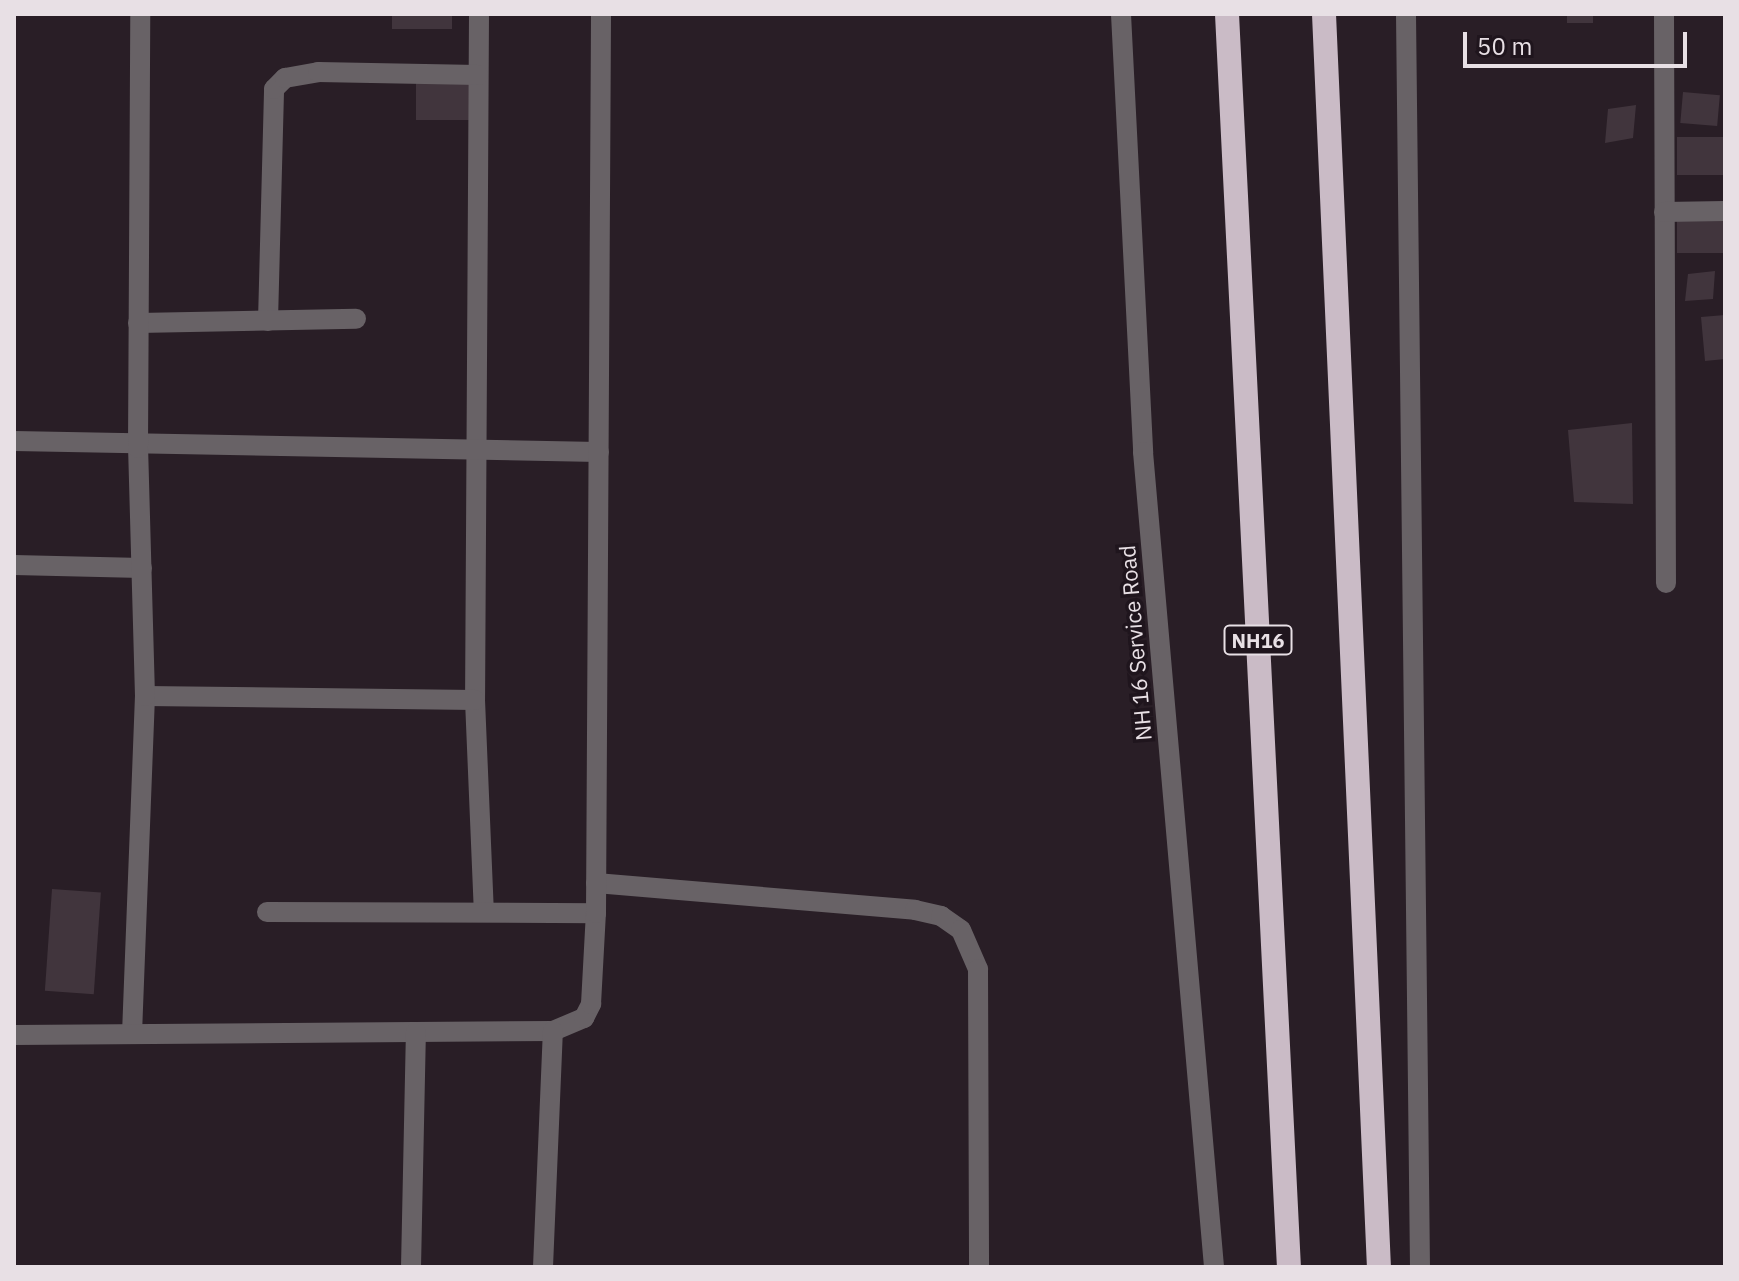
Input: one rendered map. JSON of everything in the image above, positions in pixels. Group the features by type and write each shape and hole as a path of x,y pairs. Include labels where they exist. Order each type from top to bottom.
{"highway":[{"name":"NH16","path":"1227,14 1289,1267"},
{"path":"1324,14 1379,1267"}],"street":[{"path":"132,1034 145,696 138,448 140,14"},
{"path":"479,14 475,700 484,911"},
{"path":"14,1035 553,1031 572,1026 591,1004 596,913 601,14"},
{"name":"NH 16 Service Road","path":"1121,14 1143,452 1214,1267"},
{"path":"1406,14 1420,1267"},
{"path":"1664,14 1666,583"},
{"path":"268,321 274,89 285,78 318,72 478,75"},
{"path":"1664,212 1725,211"},
{"path":"138,323 356,319"},
{"path":"14,441 138,448 599,452"},
{"path":"14,565 142,568"},
{"path":"145,696 475,700"},
{"path":"596,883 915,910 941,916 961,930 978,969 979,1267"},
{"path":"267,912 596,913"},
{"path":"543,1267 553,1031"},
{"path":"411,1267 416,1032"}],"building":[{"path":"392,14 452,14 452,29 392,29"},
{"path":"1567,14 1593,14 1593,23 1567,23"},
{"path":"416,80 475,80 475,120 416,120"},
{"path":"1683,92 1720,95 1717,126 1680,123"},
{"path":"1636,105 1633,138 1605,143 1608,109"},
{"path":"1677,137 1725,137 1725,175 1677,175"},
{"path":"1677,221 1725,221 1725,253 1677,253"},
{"path":"1715,271 1713,299 1685,301 1688,274"},
{"path":"1725,315 1725,359 1705,361 1701,317"},
{"path":"1632,423 1633,504 1574,502 1568,430"},
{"path":"52,889 101,892 94,994 45,991"}]}
